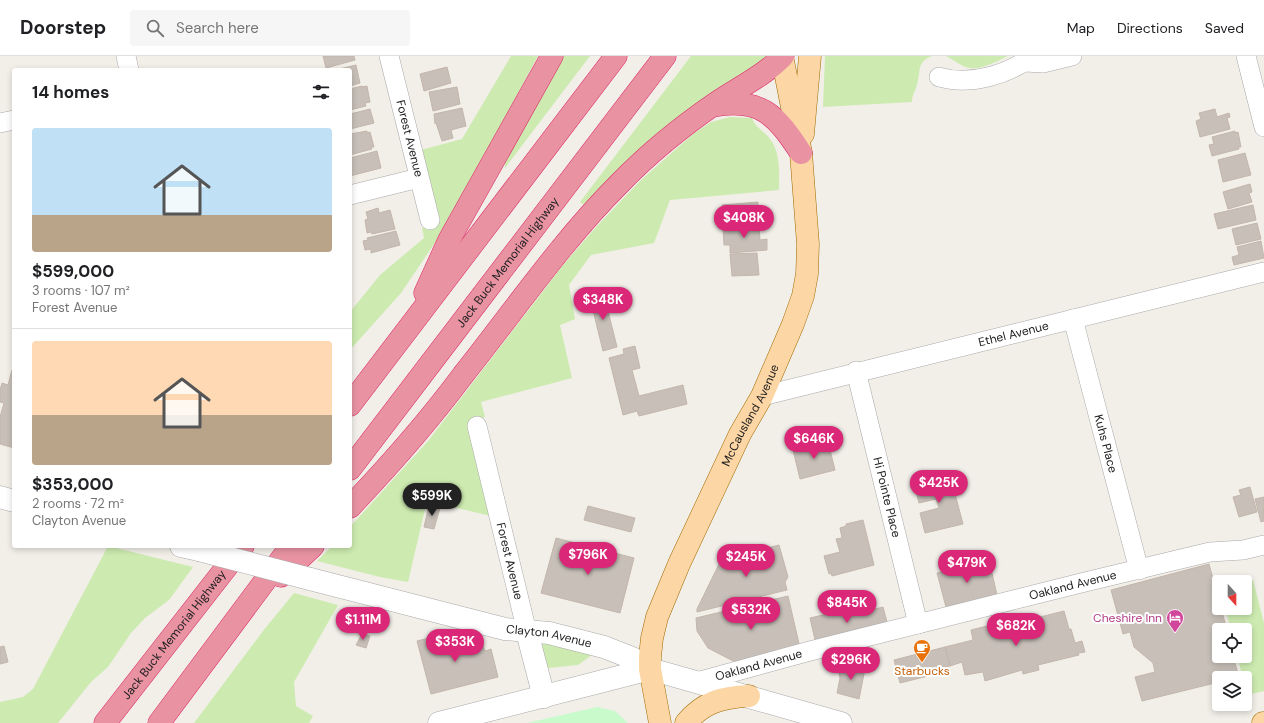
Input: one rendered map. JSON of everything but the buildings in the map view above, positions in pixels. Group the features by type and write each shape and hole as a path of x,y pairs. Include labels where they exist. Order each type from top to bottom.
{"highway":[{"path":"412,325 449,240 552,56"},
{"path":"352,402 616,56"},
{"name":"Jack Buck Memorial Highway","path":"352,466 665,56"},
{"path":"352,505 392,463 427,422 560,250 623,179 665,140 782,56"},
{"path":"711,106 737,103 761,108 778,121 801,153"},
{"name":"Jack Buck Memorial Highway","path":"105,723 241,548"},
{"path":"159,723 290,548"},
{"path":"236,620 311,548"}],"main road":[{"name":"McCausland Avenue","path":"660,723 650,669 652,638 664,598 740,434 762,396 794,324 803,296 807,274 808,244 801,153 782,56"},
{"name":"McCausland Avenue","path":"801,153 810,56"},
{"path":"686,723 697,711 710,702 732,697 749,696"}],"street":[{"path":"126,56 129,68"},
{"name":"Forest Avenue","path":"389,56 430,220"},
{"path":"939,77 962,82 1006,71 1029,59 1043,63 1072,56"},
{"path":"1246,56 1264,127"},
{"path":"0,123 12,120"},
{"path":"352,195 419,178"},
{"name":"Ethel Avenue","path":"762,396 856,371 1264,272"},
{"name":"Kuhs Place","path":"1073,318 1139,570"},
{"name":"Hi Pointe Place","path":"856,371 918,624"},
{"name":"Forest Avenue","path":"477,426 544,696"},
{"path":"0,497 12,500"},
{"name":"Oakland Avenue","path":"697,682 918,624 1210,552 1243,550 1264,545"},
{"name":"Clayton Avenue","path":"190,548 505,629 549,633 604,647 632,658 650,669 841,723"},
{"path":"439,723 650,669"}],"green space":[{"path":"511,56 538,56 447,225 401,293 352,348 352,310 380,275 424,238 422,228 438,223 421,150 462,139"},
{"path":"563,56 590,56 505,168 504,161"},
{"path":"691,56 768,56 585,206 580,202"},
{"path":"825,56 932,56 927,58 921,64 912,102 823,107"},
{"path":"946,56 1008,56 986,66 968,68"},
{"path":"730,117 752,118 755,124 770,139 776,150 779,170 779,190 670,200 654,243 591,255 569,285 575,319 560,325 572,378 481,402 485,417 468,422 491,516 427,501 408,582 380,577 317,561 330,548 352,548 352,525 428,441 563,265 597,226 640,181 693,134 711,122"},
{"path":"107,548 116,548 193,567 169,600 145,618 131,633 108,667 91,682 58,723 0,723 0,702 23,697 33,689"},
{"path":"1252,580 1264,623 1264,691 1252,694 1252,671 1241,671 1239,663 1252,663 1252,623 1229,623 1227,615 1252,615"},
{"path":"294,593 338,605 294,682 296,706 313,716 309,723 194,723 263,631"},
{"path":"541,641 592,655 578,665 548,668"},
{"path":"597,707 615,711 628,723 527,723"}],"place":[{"name":"Cheshire Inn","path":"1175,633"},
{"name":"Starbucks","path":"922,663"}]}
